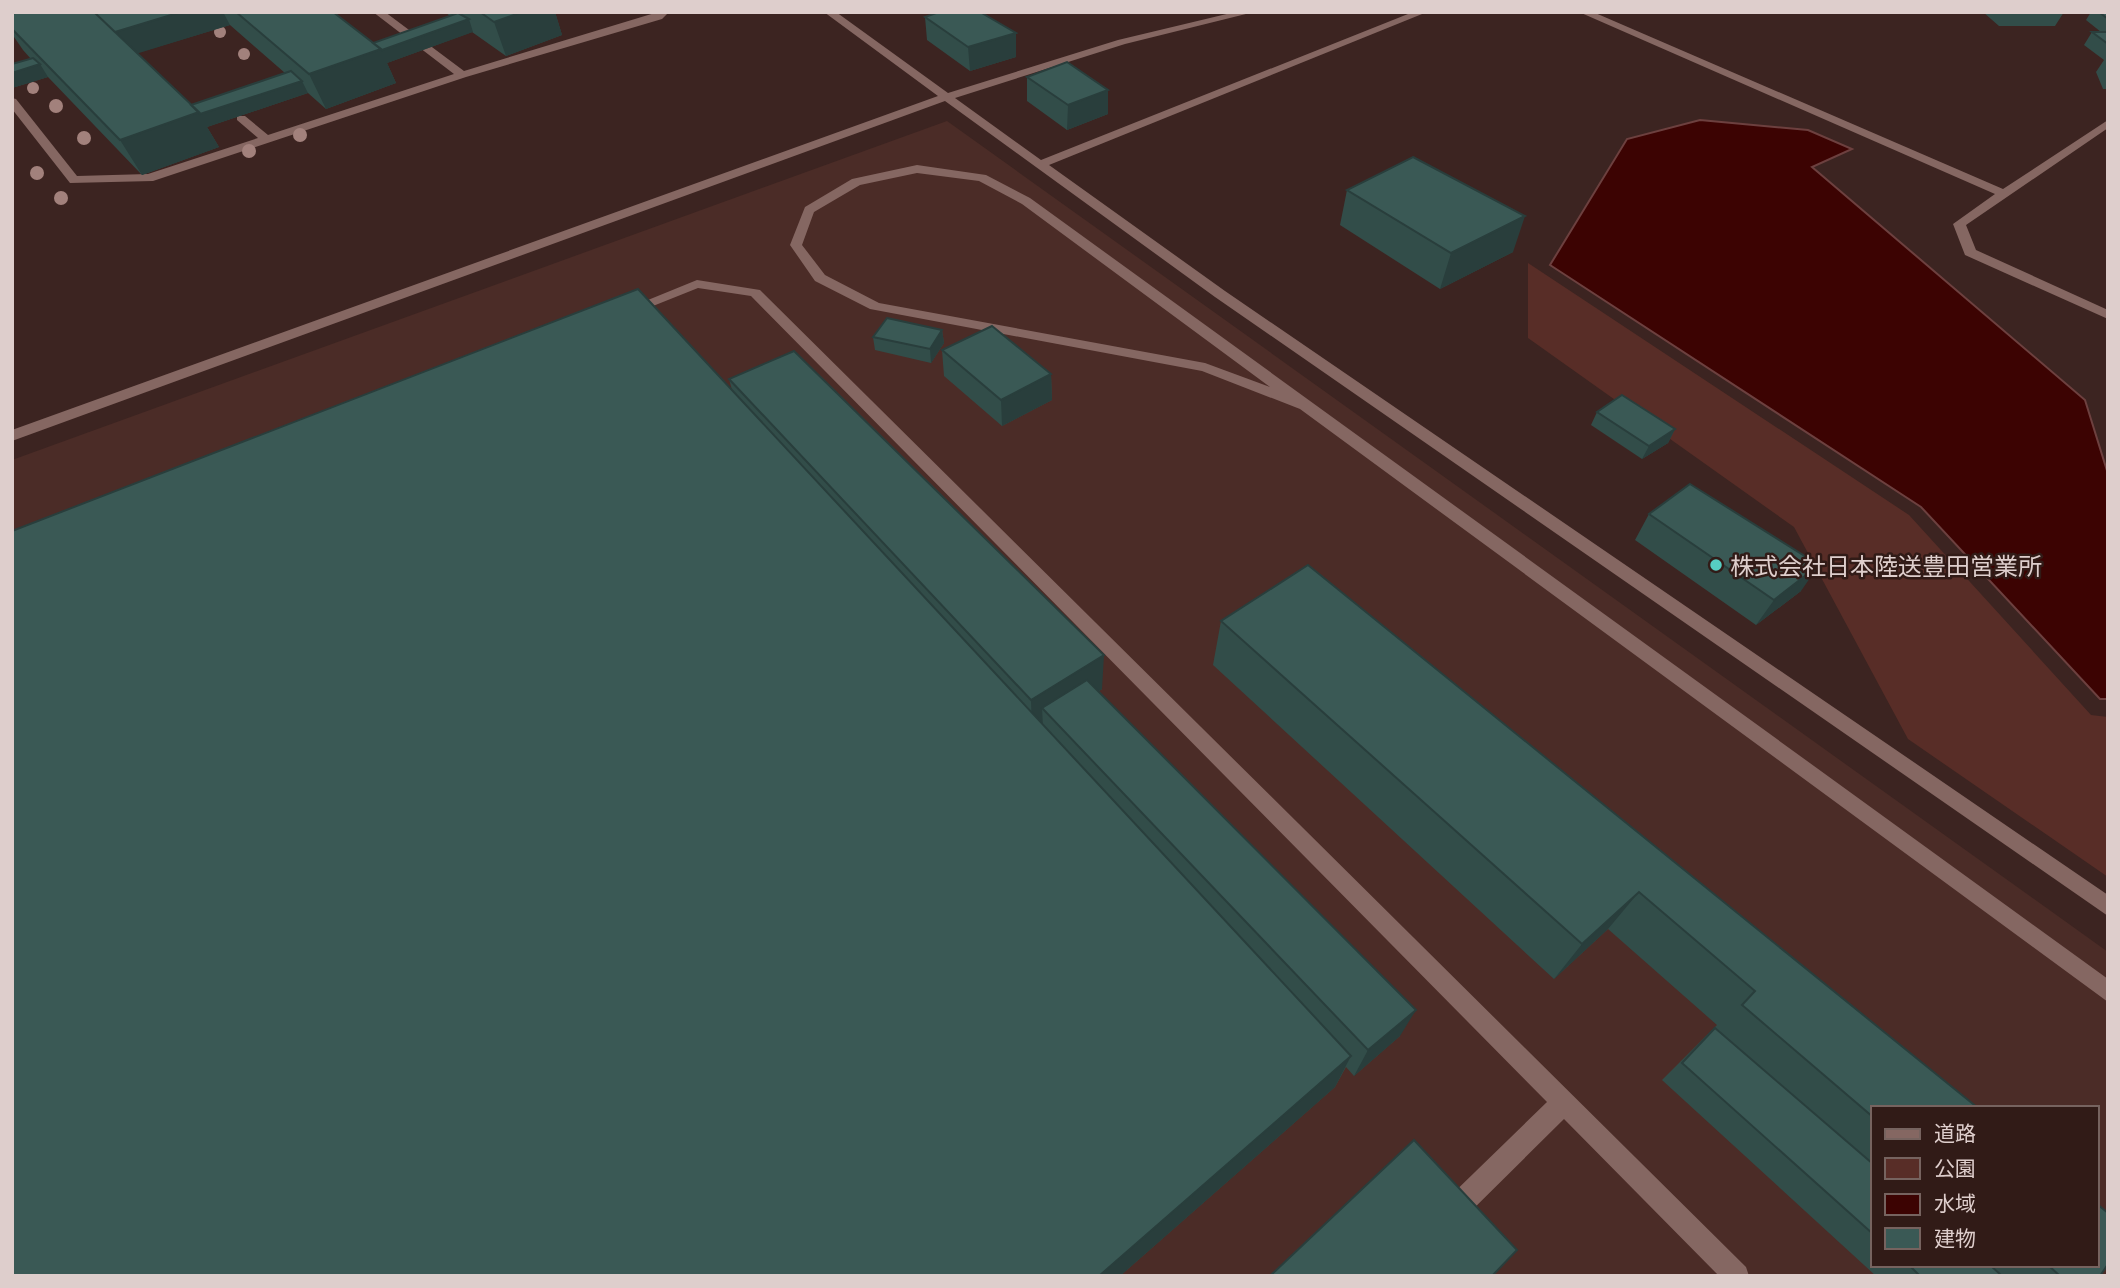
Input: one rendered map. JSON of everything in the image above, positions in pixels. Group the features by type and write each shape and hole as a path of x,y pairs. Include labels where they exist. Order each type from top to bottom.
{"street":[{"path":"378,12 462,75"},
{"path":"12,101 74,180 149,178 462,75 658,17 664,12"},
{"path":"829,12 1220,294 2108,907"},
{"path":"12,436 949,96 1122,42 1249,12"},
{"path":"1041,164 1422,12"},
{"path":"1584,12 2002,193"},
{"path":"241,118 266,139"},
{"path":"2108,123 1959,224 1970,252 2108,315"},
{"path":"1309,407 1205,367 875,306 820,278 796,245 809,210 856,182 917,169 982,178 1026,201 1309,407 2108,992"},
{"path":"607,319 697,284 755,293 1562,1104 1737,1276"},
{"path":"1447,1217 1562,1104"}],"shaded area":[{"path":"947,121 2108,952 2108,1276 12,1276 12,460"}],"green space":[{"path":"1528,263 1909,515 2091,715 2108,717 2108,877 1908,739 1794,527 1528,338"}],"water":[{"path":"1700,120 1808,130 1852,149 1812,167 2085,400 2108,474 2108,699 2100,699 1921,507 1550,265 1627,139"}],"building":[{"path":"94,12 199,112 120,140 12,29 12,14"},
{"path":"94,12 181,12 115,32"},
{"path":"236,12 333,12 381,49 309,74"},
{"path":"480,12 522,12 494,22"},
{"path":"939,12 980,12 1016,33 968,47 925,17"},
{"path":"2099,12 2108,12 2108,19"},
{"path":"458,13 469,19 382,50 373,43"},
{"path":"2092,32 2108,32 2108,44"},
{"path":"33,58 40,64 12,73 12,64"},
{"path":"1067,62 1108,90 1068,105 1027,77"},
{"path":"291,71 302,81 200,114 191,105"},
{"path":"1413,157 1525,216 1451,253 1347,190"},
{"path":"638,289 1351,1056 1099,1276 12,1276 12,531"},
{"path":"887,318 942,330 930,349 873,337"},
{"path":"992,326 1051,374 1001,400 942,350"},
{"path":"794,351 1104,655 1031,700 729,379"},
{"path":"1622,395 1675,429 1649,446 1597,412"},
{"path":"1690,484 1819,565 1774,600 1649,514"},
{"path":"1308,565 1976,1106 1871,1106 1871,1115 1742,1005 1755,991 1639,892 1582,944 1221,621"},
{"path":"1087,680 1416,1010 1368,1050 1042,708"},
{"path":"1715,1028 1871,1162 1871,1232 1682,1063"},
{"path":"1414,1140 1517,1250 1492,1276 1270,1276"},
{"path":"2099,1206 2108,1213 2108,1264 2100,1276 2060,1276 2050,1267 2099,1267"},
{"path":"1911,1267 1992,1267 2002,1276 1920,1276"}],"place":[{"name":"株式会社日本陸送豊田営業所","path":"1716,565"}]}
